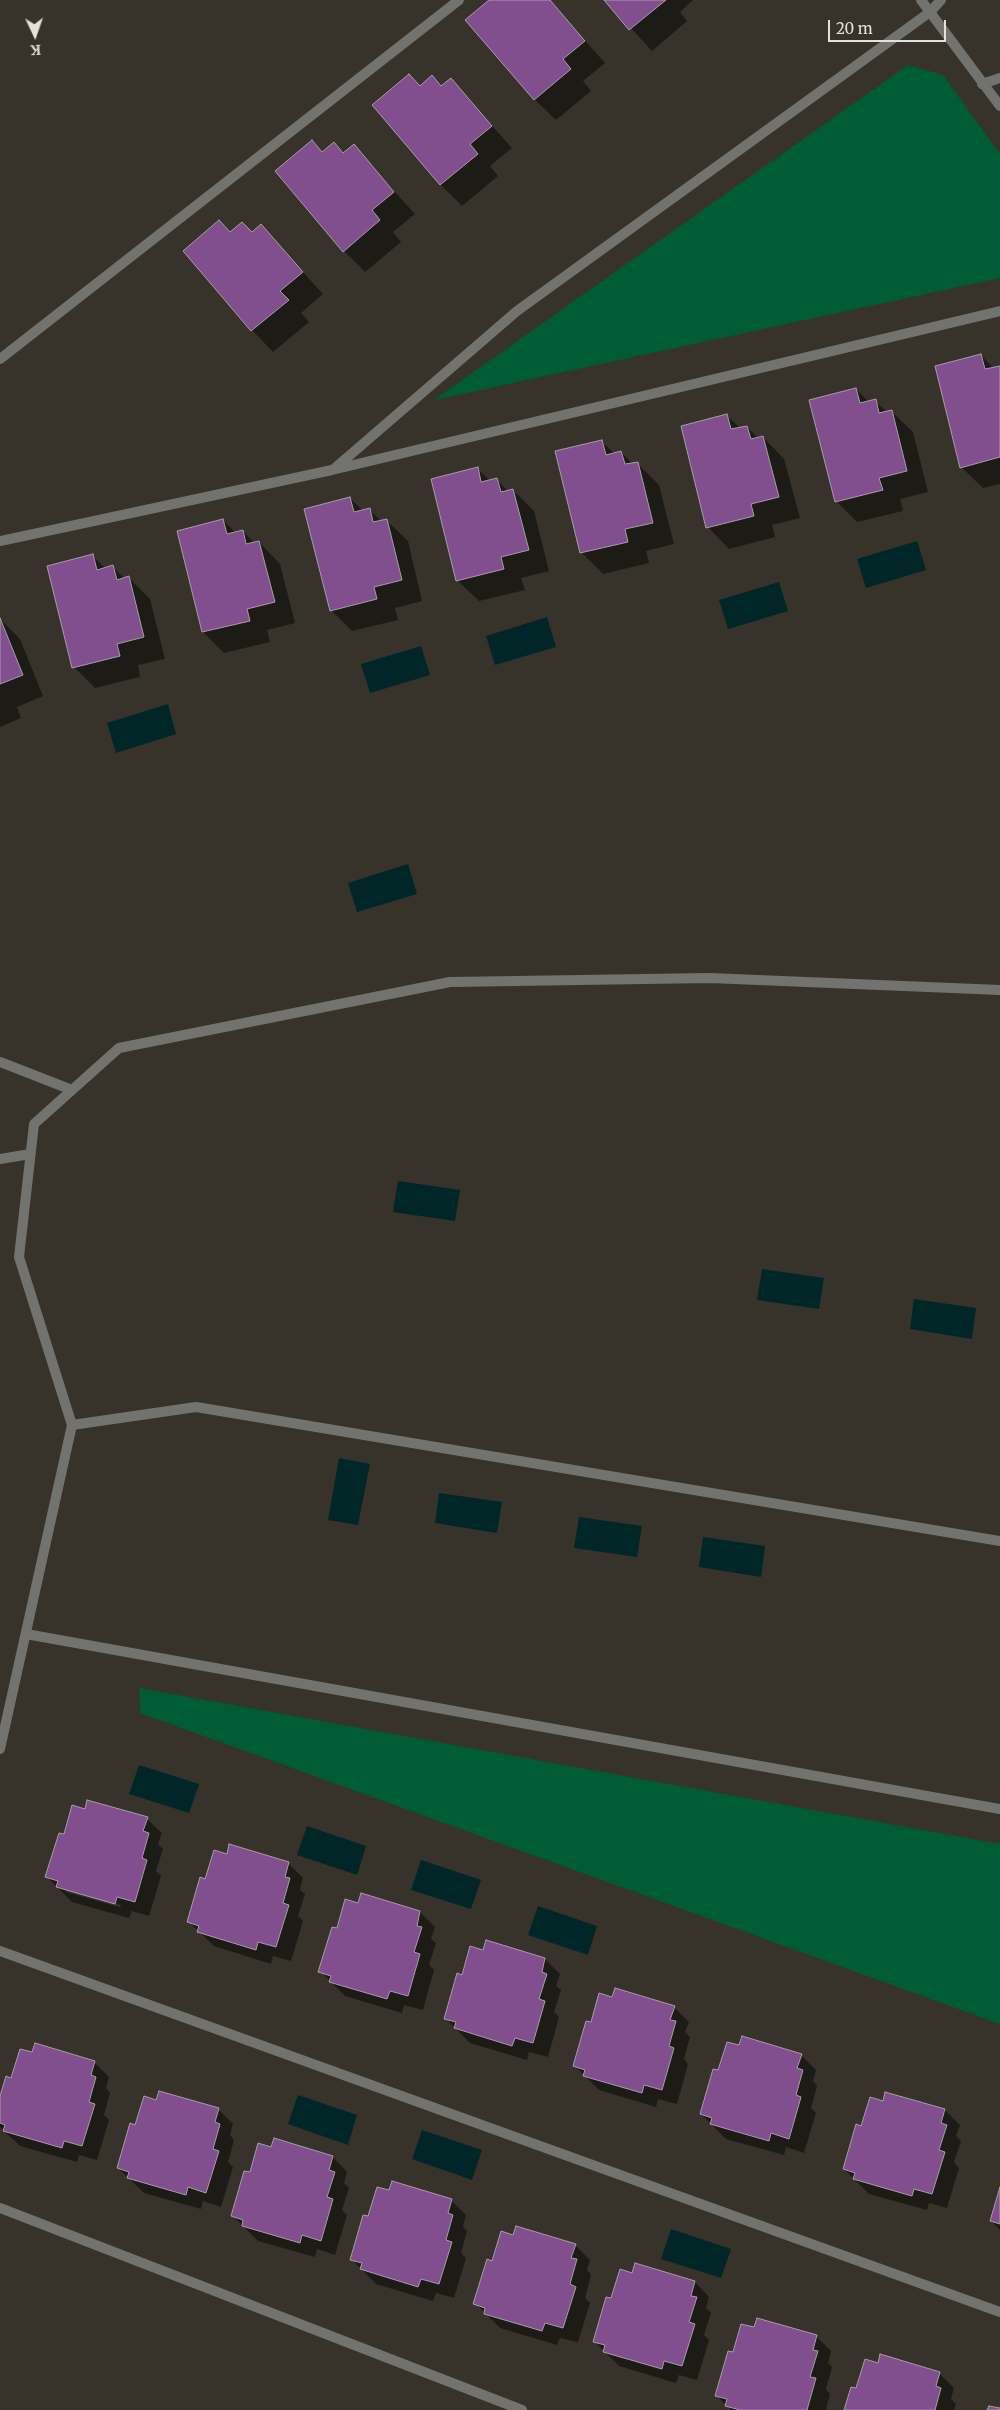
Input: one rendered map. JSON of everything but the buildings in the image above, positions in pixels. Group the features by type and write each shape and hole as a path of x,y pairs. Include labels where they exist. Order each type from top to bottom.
{"street":[{"path":"0,359 459,0"},
{"path":"921,0 1000,106"},
{"path":"332,470 517,312 930,12 941,0"},
{"path":"982,84 1000,78"},
{"path":"0,541 332,470 1000,311"},
{"path":"0,1749 72,1425 19,1257 34,1124 119,1048 450,982 710,978 1000,990"},
{"path":"0,1062 72,1090"},
{"path":"0,1159 30,1154"},
{"path":"72,1425 196,1406 1000,1541"},
{"path":"26,1634 1000,1808"},
{"path":"0,1951 1000,2312"},
{"path":"0,2208 522,2410"}],"green space":[{"path":"908,65 943,75 1000,154 1000,278 434,400"},
{"path":"139,1688 1000,1844 1000,2024 140,1713"}],"water":[{"path":"917,541 926,570 866,588 857,559"},
{"path":"779,582 788,611 728,629 719,600"},
{"path":"547,617 556,647 495,665 486,636"},
{"path":"421,646 430,675 370,693 361,664"},
{"path":"168,704 176,734 116,753 107,723"},
{"path":"408,864 417,894 357,912 348,883"},
{"path":"398,1181 460,1190 455,1221 393,1212"},
{"path":"762,1269 824,1278 819,1309 757,1300"},
{"path":"914,1299 976,1308 972,1339 910,1329"},
{"path":"339,1458 370,1464 358,1525 328,1520"},
{"path":"439,1493 502,1502 497,1533 435,1523"},
{"path":"579,1517 642,1526 637,1557 574,1548"},
{"path":"703,1537 765,1546 761,1577 699,1567"},
{"path":"139,1765 199,1784 189,1813 129,1794"},
{"path":"307,1826 366,1846 357,1875 297,1855"},
{"path":"421,1860 481,1880 471,1909 411,1890"},
{"path":"538,1906 597,1926 588,1955 528,1935"},
{"path":"298,2095 357,2115 348,2145 288,2124"},
{"path":"422,2130 482,2150 472,2180 412,2159"},
{"path":"671,2229 731,2249 721,2278 661,2259"}]}
